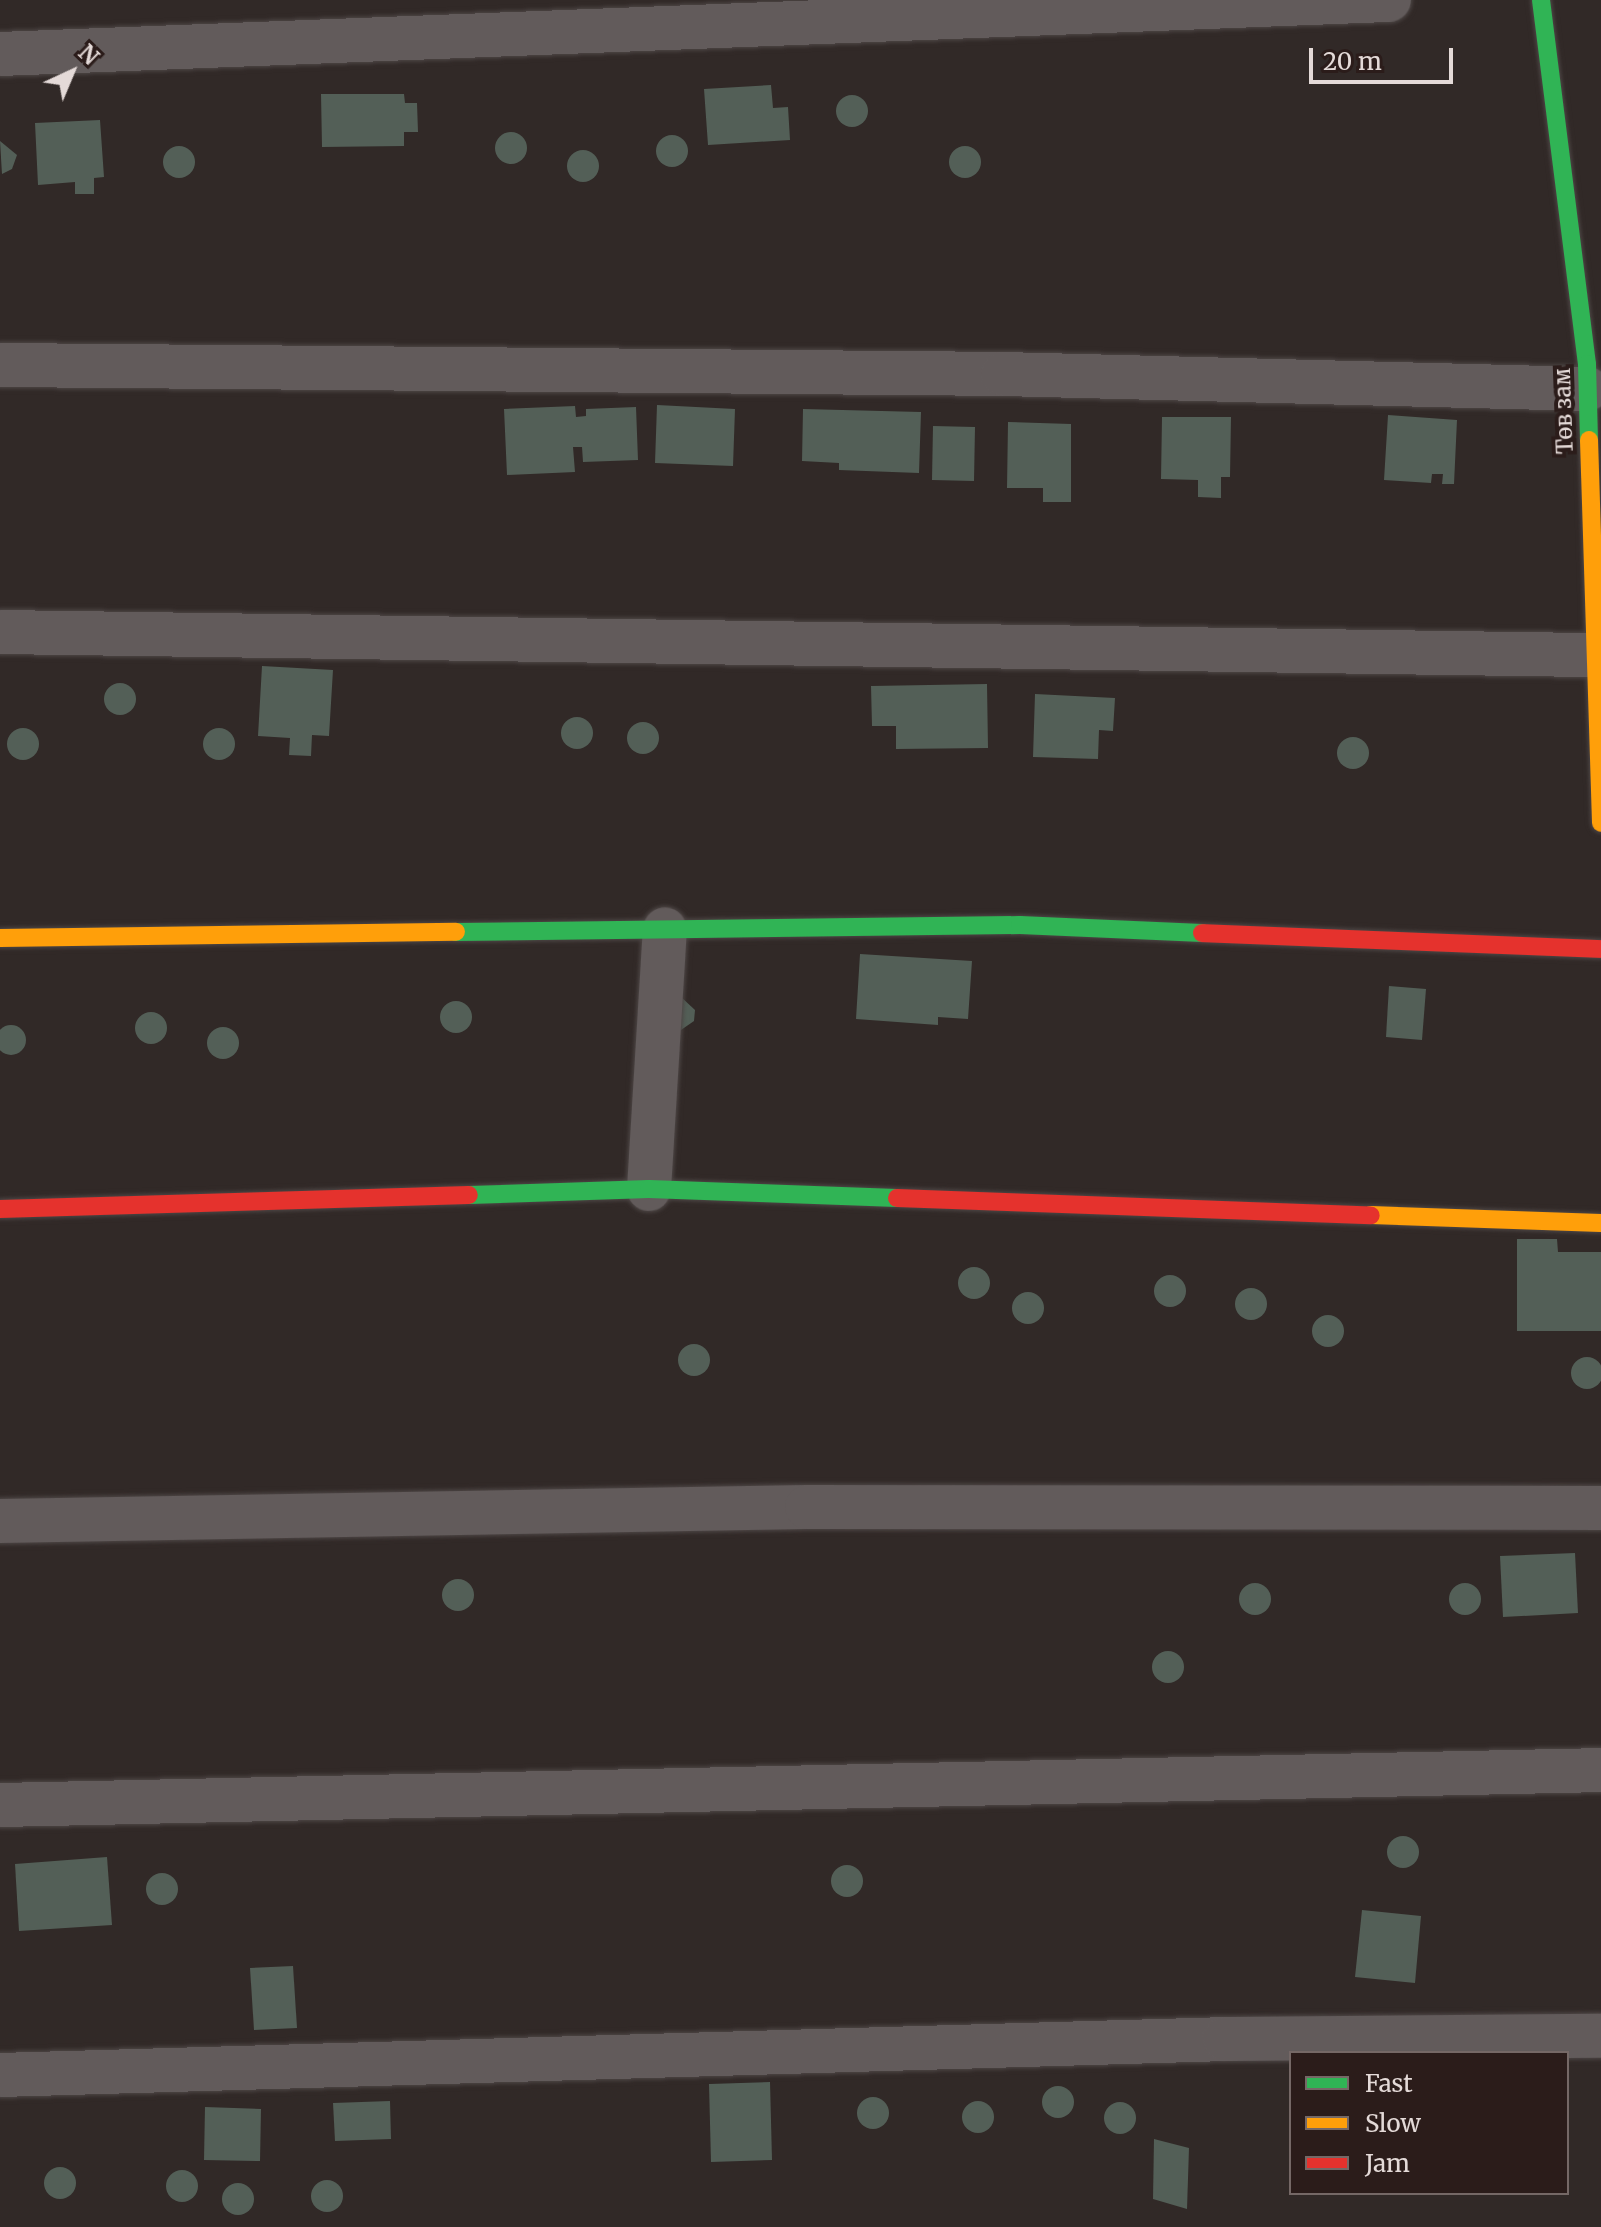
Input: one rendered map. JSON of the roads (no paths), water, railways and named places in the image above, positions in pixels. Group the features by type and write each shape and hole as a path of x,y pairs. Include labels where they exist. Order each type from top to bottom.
{"street":[{"path":"0,54 1389,0"},
{"name":"Төв зам","path":"1541,0 1592,373 1601,823"},
{"path":"0,365 1003,374 1592,373"},
{"path":"0,632 1598,680"},
{"path":"0,938 1020,925 1601,949"},
{"path":"649,1189 665,929"},
{"path":"0,1209 649,1189 1601,1223"},
{"path":"0,1521 807,1507 1601,1508"},
{"path":"0,1805 1601,1770"},
{"path":"0,2075 1225,2039 1601,2036"}]}
